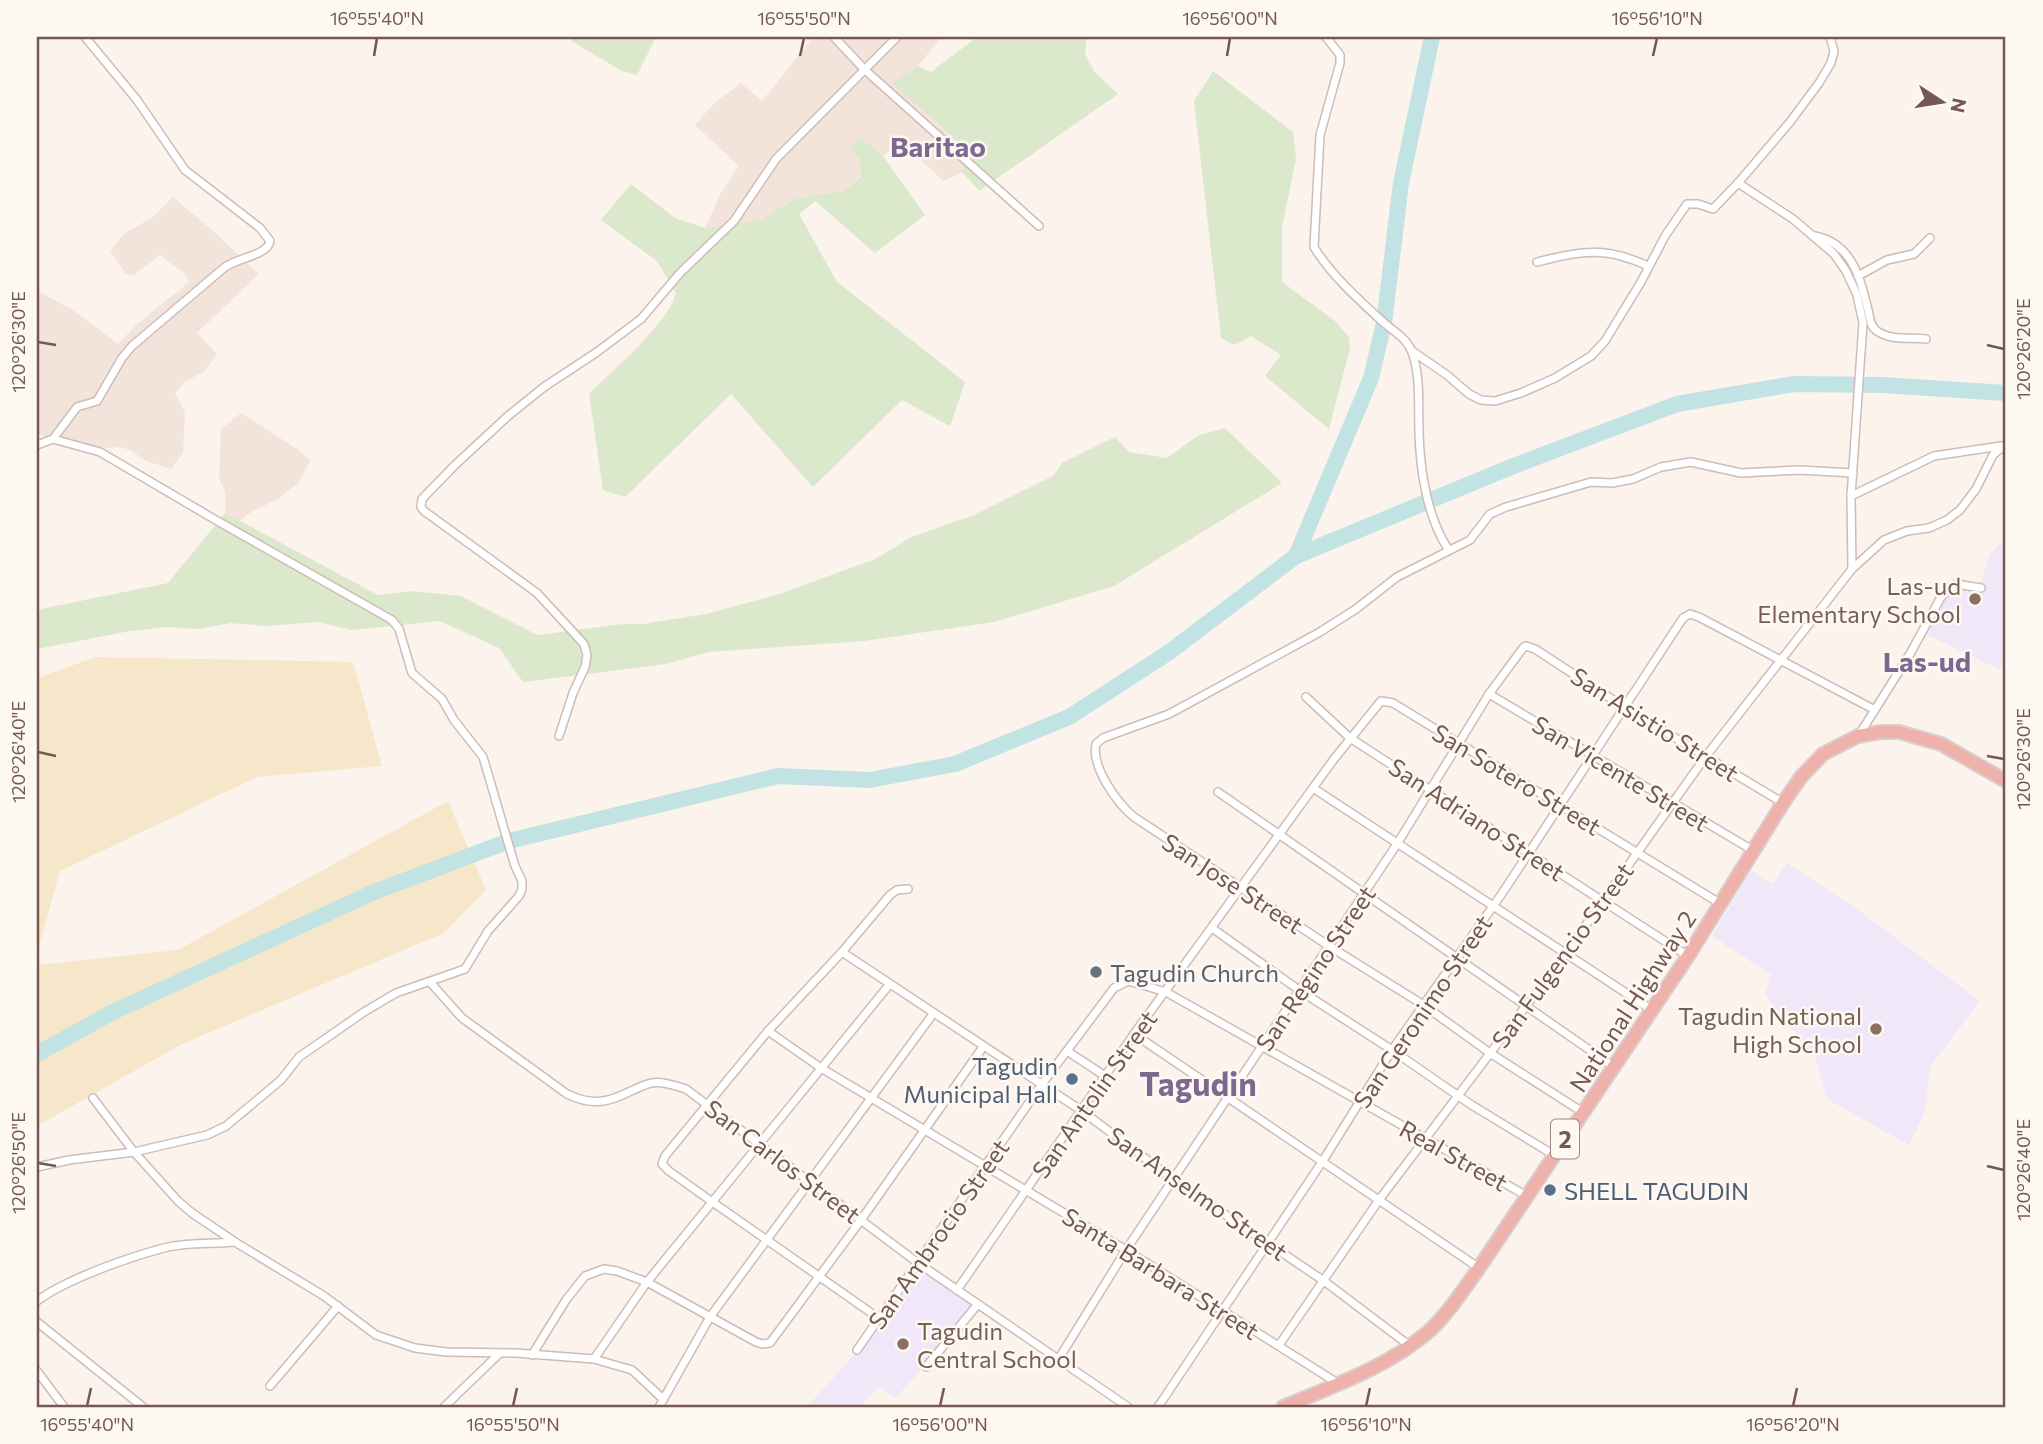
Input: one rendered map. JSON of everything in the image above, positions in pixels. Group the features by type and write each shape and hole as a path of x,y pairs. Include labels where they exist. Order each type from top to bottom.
{"highway":[{"name":"National Highway 2","path":"1283,1407 1371,1370 1410,1346 1446,1314 1615,1067 1783,803 1801,777 1823,754 1858,736 1881,732 1918,736 1951,749 2006,781"}],"street":[{"path":"53,439 77,407 97,401 132,346 225,267 235,260 264,252 270,245 260,228 185,170 137,100 85,37"},
{"path":"834,37 864,69 1039,226"},
{"path":"559,736 585,667 587,655 584,644 537,593 425,511 421,507 422,499 508,416 544,387 641,319 680,273 734,221 776,159 897,37"},
{"path":"1326,37 1340,55 1340,63 1320,135 1314,247 1334,272 1384,323 1406,341 1412,351 1418,376 1419,434 1424,476 1436,530 1448,549 1470,540 1490,514 1506,507 1591,482 1612,483 1633,479 1661,467 1692,462 1741,473 1853,469"},
{"path":"1412,351 1469,394 1481,400 1495,401 1555,378 1591,356 1620,318 1648,266 1687,204 1713,209 1790,122 1831,63 1834,51 1830,37"},
{"path":"1738,183 1814,236 1834,254 1846,271 1861,308 1862,335 1851,496 1852,569"},
{"path":"1814,236 1830,239 1852,261 1870,319 1877,331 1896,338 1926,339"},
{"path":"1858,275 1887,260 1914,254 1930,238"},
{"path":"1537,262 1571,254 1603,251 1628,256 1648,266"},
{"path":"37,444 53,439 100,452 392,620 399,629 412,673 442,699 454,720 483,757 515,866 522,881 519,896 488,930 465,969 396,993 311,1048 299,1057 281,1080 226,1125 207,1135 134,1152 37,1167"},
{"path":"1851,496 1934,456 2005,445"},
{"name":"San Fulgencio Street","path":"1279,1345 1379,1200 1566,953 1672,803 1852,569 1884,540 1948,520 1960,510 1976,489 1993,455 2005,445"},
{"name":"San Jose Street","path":"1448,549 1397,577 1356,609 1320,632 1169,714 1099,741 1095,754 1108,787 1121,806 1133,817 1422,1004 1490,1053 1584,1113"},
{"path":"1858,736 1910,654 1941,597 1956,584 1982,588"},
{"name":"San Geronimo Street","path":"1158,1407 1322,1162 1422,1004 1529,853 1686,616 1699,617 1781,662"},
{"name":"San Asistio Street","path":"1526,646 1535,649 1624,707 1783,803"},
{"name":"San Regino Street","path":"1058,1360 1126,1251 1397,844 1489,694 1526,646"},
{"path":"1781,662 1873,709"},
{"name":"San Vicente Street","path":"1489,694 1754,851"},
{"name":"San Adriano Street","path":"1306,697 1350,738 1688,956"},
{"name":"San Sotero Street","path":"1385,701 1393,703 1561,804 1721,904"},
{"name":"San Antolin Street","path":"957,1290 1134,1034 1240,888 1350,738 1378,704 1385,701"},
{"path":"1313,788 1652,1010"},
{"path":"1218,792 1615,1067"},
{"path":"880,1319 662,1164 665,1156 768,1031 842,952 890,895 897,890 908,888"},
{"path":"1212,928 1299,990 1554,1155"},
{"name":"San Anselmo Street","path":"842,952 1082,1111 1174,1180 1324,1281 1410,1346"},
{"name":"San Carlos Street","path":"430,982 462,1018 580,1101 609,1101 644,1085 660,1083 686,1089 918,1263 1128,1407"},
{"name":"Real Street","path":"1121,983 1137,982 1166,992 1527,1196"},
{"name":"San Ambrocio Street","path":"856,1350 1042,1084 1114,988 1121,983"},
{"path":"594,1359 647,1282 889,985"},
{"path":"659,1407 710,1317 933,1014"},
{"name":"Santa Barbara Street","path":"768,1031 821,1068 1126,1251 1339,1384"},
{"path":"1134,1034 1479,1268"},
{"path":"532,1355 566,1300 585,1276 604,1269 617,1270 647,1282 756,1342 766,1345 775,1339 983,1047"},
{"path":"1067,1051 1105,1076"},
{"path":"93,1098 134,1152 178,1201 235,1242 338,1306 376,1335 415,1348 446,1352 594,1359 632,1370 663,1399"},
{"path":"37,1300 50,1291 100,1270 169,1247 235,1242"},
{"path":"926,1367 978,1304"},
{"path":"270,1386 338,1306"},
{"path":"37,1322 143,1407"},
{"path":"444,1407 499,1354"},
{"path":"37,1371 64,1407"}],"shaded area":[{"path":"813,37 941,37 918,66 893,83 971,151 962,172 944,181 901,143 883,156 861,138 861,176 843,191 797,198 760,220 705,228 721,193 739,166 695,125 714,103 741,83 762,101"},
{"path":"173,197 259,274 197,333 217,354 205,371 184,382 175,394 185,412 183,453 171,469 144,460 131,450 118,447 84,450 37,434 37,291 70,308 118,344 137,324 189,282 187,276 160,255 134,275 126,274 110,251 124,234 153,217"},
{"path":"241,413 311,460 298,483 278,499 239,521 225,513 225,492 219,478 221,429"},
{"name":"Las-ud Elementary School","path":"2006,538 2006,659 1999,669 1925,634 1937,608 1955,585 1979,589 1990,554"},
{"name":"Tagudin National High School","path":"1787,863 1854,907 1980,1001 1930,1067 1925,1112 1909,1145 1827,1099 1815,1057 1765,995 1771,975 1712,936 1751,870 1773,884"},
{"name":"Tagudin Central School","path":"920,1268 972,1305 954,1331 896,1398 879,1386 860,1407 807,1407 852,1357"}],"green space":[{"path":"575,37 656,37 637,75 622,71 571,41"},
{"path":"977,37 1087,37 1085,54 1094,71 1118,94 979,191 962,172 970,151 892,83 918,66 931,72"},
{"path":"1213,71 1293,132 1296,159 1282,227 1282,282 1335,321 1349,337 1350,348 1329,429 1265,376 1281,355 1251,336 1234,345 1221,338 1194,101"},
{"path":"861,138 883,156 925,215 875,253 815,201 799,214 837,282 965,382 950,426 902,400 813,487 731,394 625,497 603,490 589,394 651,332 663,318 676,293 657,261 601,220 631,184 675,218 705,228 760,220 797,198 843,191 861,177 859,158 850,147"},
{"path":"1225,428 1282,483 1114,586 994,622 864,641 709,652 666,664 523,682 499,648 440,621 352,630 318,622 267,626 230,623 198,629 168,627 130,631 37,649 37,614 41,609 168,583 225,513 378,595 412,591 461,596 537,635 643,624 706,614 777,595 875,559 912,537 974,515 1053,476 1062,463 1115,437 1129,452 1167,458 1199,435"}],"sand":[{"path":"96,657 353,662 382,766 257,777 60,871 37,953 37,678"},
{"path":"448,801 486,890 444,933 182,1044 37,1126 37,965 178,950"}],"waterway":[{"path":"1296,556 1371,378 1384,323 1401,183 1432,37"},
{"path":"37,1054 111,1013 374,892 509,841 778,776 870,780 955,764 1069,717 1168,653 1296,556 1511,467 1677,404 1794,384 1882,385 2006,393"}],"place":[{"name":"Las-ud Elementary School","path":"1975,599"},
{"name":"Tagudin Church","path":"1096,972"},
{"name":"Tagudin National High School","path":"1876,1029"},
{"name":"Tagudin Municipal Hall","path":"1072,1079"},
{"name":"SHELL TAGUDIN","path":"1550,1190"},
{"name":"Tagudin Central School","path":"903,1344"}],"district":[{"name":"Baritao","path":"938,146"},
{"name":"Las-ud","path":"1927,661"},
{"name":"Tagudin","path":"1198,1083"}]}
